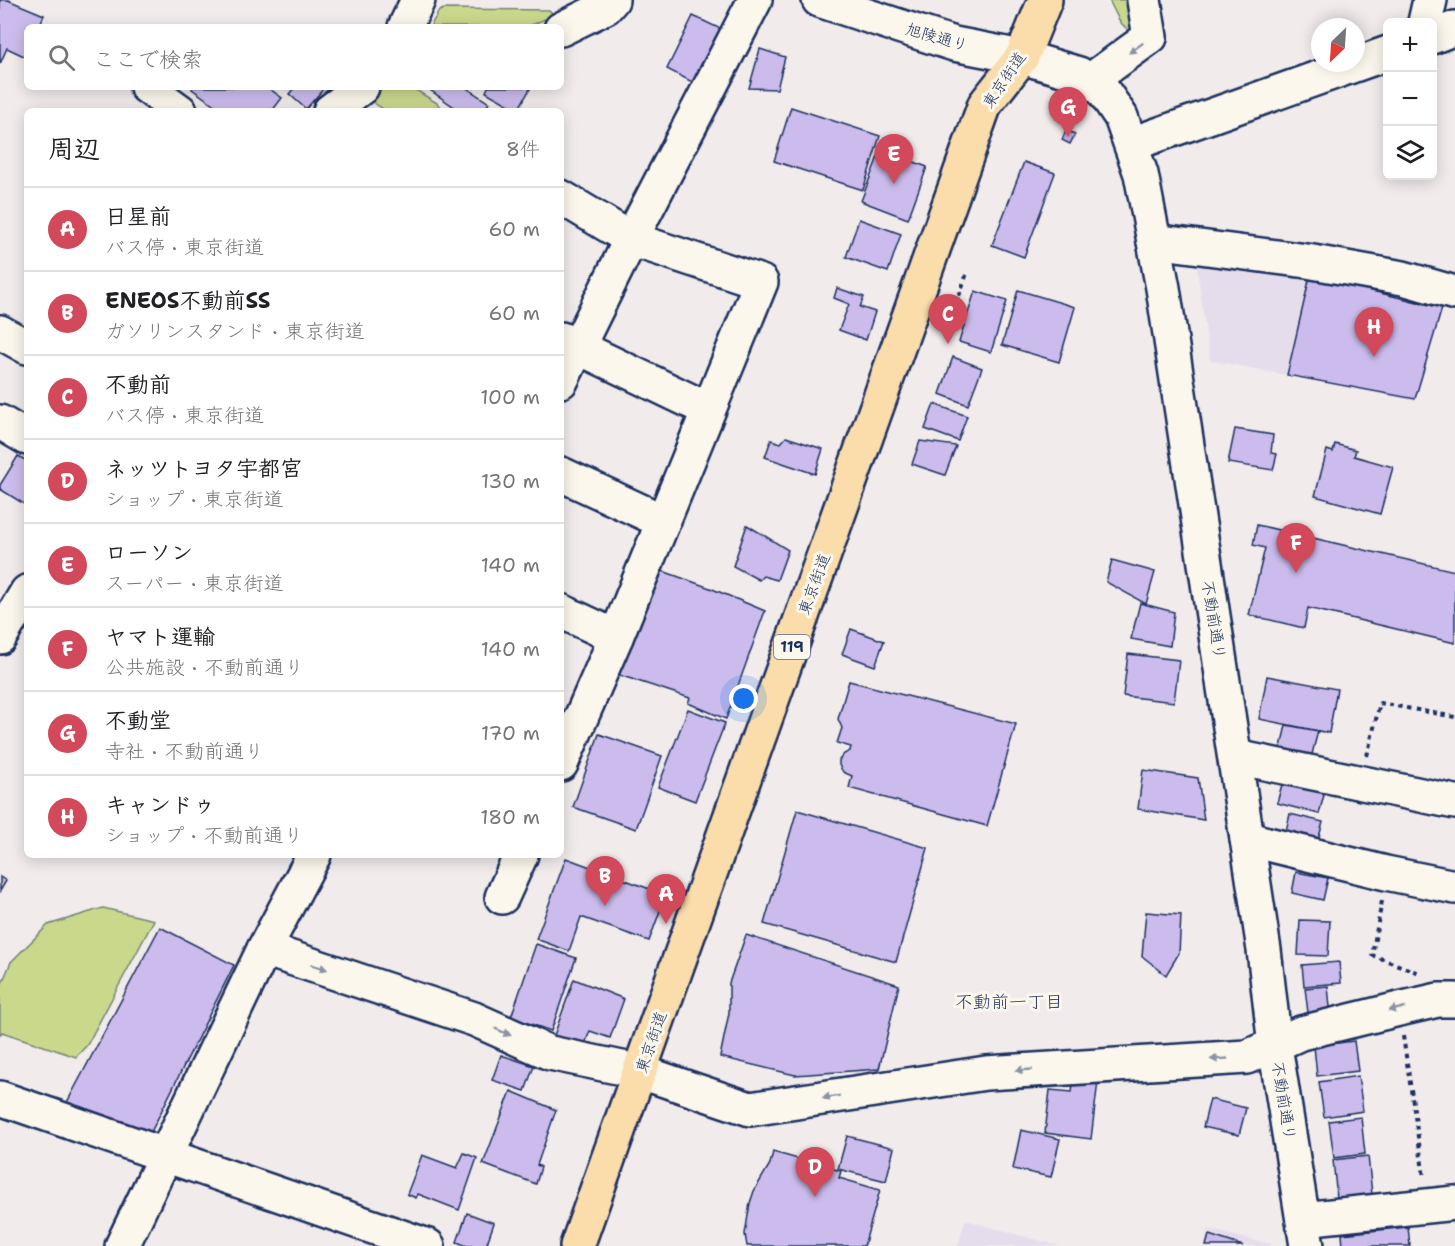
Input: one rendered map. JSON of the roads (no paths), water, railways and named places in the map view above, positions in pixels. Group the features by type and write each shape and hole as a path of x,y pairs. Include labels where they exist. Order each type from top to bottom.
{"highway":[{"name":"東京街道","path":"578,1246 985,104 1022,57 1045,0"}],"street":[{"path":"406,24 418,0"},
{"path":"564,28 606,7 612,0"},
{"path":"564,368 570,343 631,239 755,0"},
{"name":"旭陵通り","path":"819,0 954,44 1022,57"},
{"path":"1091,80 1150,37 1144,0"},
{"path":"1426,18 1430,0"},
{"path":"1437,35 1455,28"},
{"path":"1132,144 1383,55"},
{"name":"不動前通り","path":"1022,57 1079,74 1102,89 1116,107 1132,144 1141,174 1154,240 1236,757 1264,950 1275,1046 1305,1233"},
{"path":"151,90 176,108"},
{"path":"334,108 358,90"},
{"path":"564,199 631,239 761,282 616,637 570,718 564,749"},
{"path":"1154,240 1307,261 1403,278 1455,293"},
{"path":"0,332 24,345"},
{"path":"570,343 707,410"},
{"path":"0,422 24,436"},
{"path":"564,475 662,521"},
{"path":"2,629 24,596"},
{"path":"564,612 616,637"},
{"path":"1236,757 1455,802"},
{"path":"1247,839 1386,873 1455,887"},
{"path":"122,1246 264,949 312,858"},
{"path":"502,897 520,858"},
{"path":"264,949 474,1019 550,1053 641,1072 750,1109 986,1073 1247,1057 1301,1033 1426,1004"},
{"path":"0,1098 428,1246"},
{"path":"1305,1233 1442,1205"}],"place":[{"name":"不動堂","path":"1068,137"},
{"name":"ローソン","path":"894,184"},
{"name":"不動前","path":"948,344"},
{"name":"キャンドゥ","path":"1374,357"},
{"name":"ヤマト運輸","path":"1296,573"},
{"name":"ENEOS不動前SS","path":"605,906"},
{"name":"日星前","path":"666,924"},
{"name":"ネッツトヨタ宇都宮","path":"815,1197"}],"district":[{"name":"不動前一丁目","path":"1009,1002"}]}
